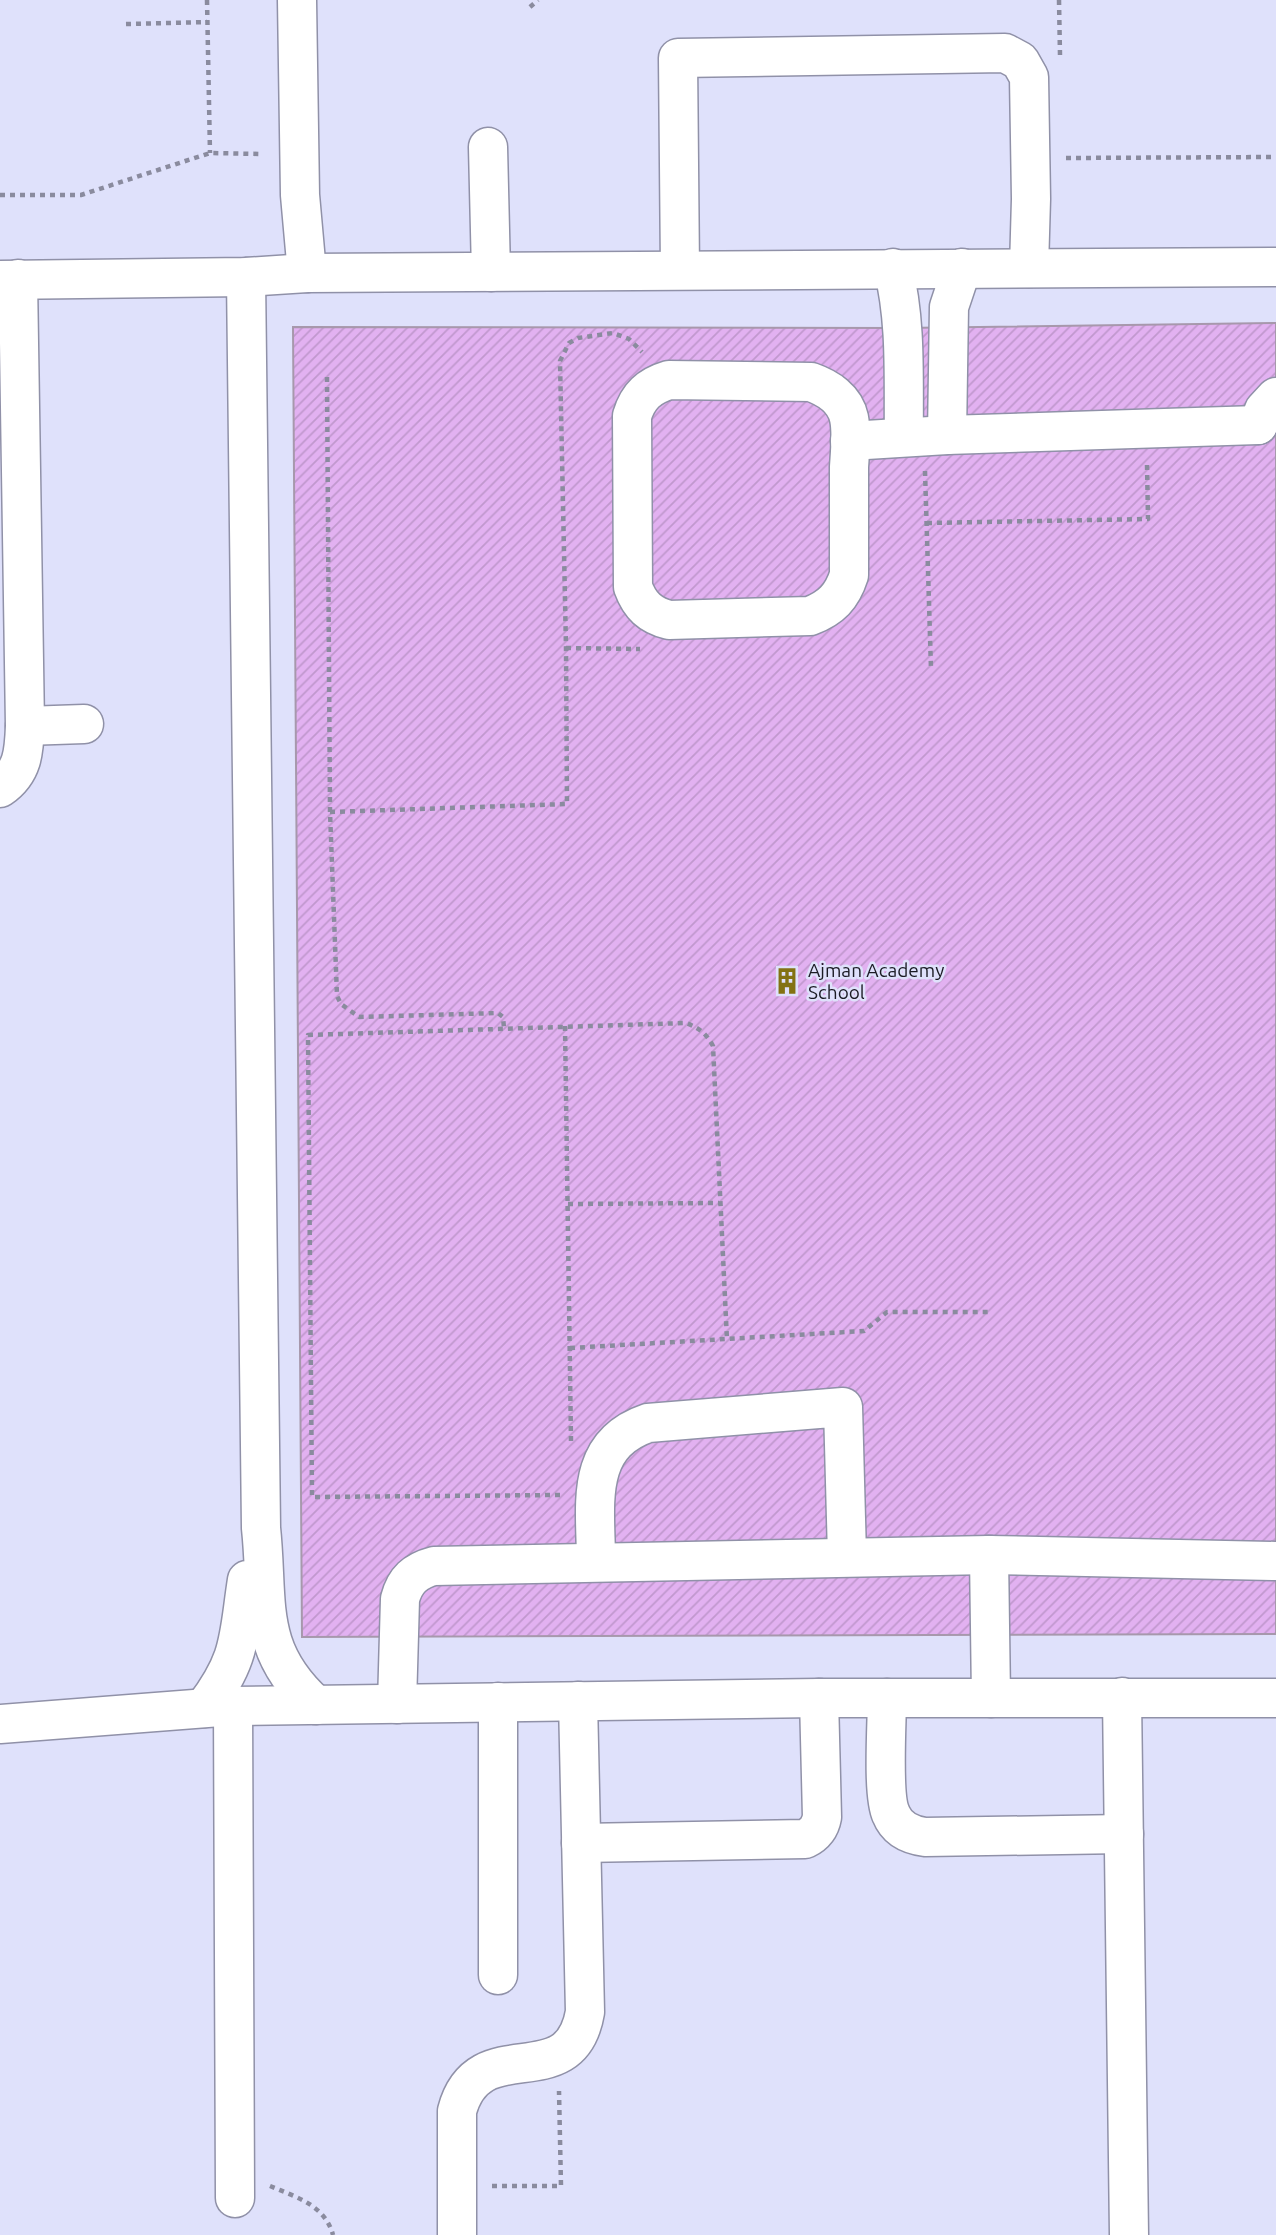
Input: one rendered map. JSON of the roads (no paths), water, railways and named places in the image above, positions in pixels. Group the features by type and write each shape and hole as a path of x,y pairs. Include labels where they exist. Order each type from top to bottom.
{"street":[{"path":"297,0 300,195 307,273"},
{"path":"680,270 678,58 1005,53 1020,61 1028,77 1030,268"},
{"path":"488,147 491,272"},
{"path":"0,788 20,767 24,755 25,726 10,373 9,280 246,277 307,273 1276,267"},
{"path":"893,268 902,328 925,436"},
{"path":"925,436 949,307 962,268"},
{"path":"246,277 261,1528 266,1619 270,1638 288,1675 316,1705"},
{"path":"669,380 811,382 824,387 844,405 849,418 850,441 849,575 836,601 824,611 810,616 669,620 656,617 638,600 633,587 632,416 636,403 645,392 656,384 669,380"},
{"path":"850,441 1270,423"},
{"path":"25,726 83,724"},
{"path":"596,1562 596,1494 600,1466 607,1451 632,1429 648,1423 843,1407 847,1556"},
{"path":"234,2184 219,1707 238,1648 247,1583 261,1528"},
{"path":"989,1555 991,1698"},
{"path":"397,1704 400,1599 415,1573 434,1566 989,1555 1276,1561"},
{"path":"1122,1697 1129,2235"},
{"path":"0,1724 219,1707 316,1705 819,1698 1276,1698"},
{"path":"581,1843 805,1839 811,1836 821,1824 822,1817 819,1698"},
{"path":"887,1698 887,1802 896,1823 904,1830 925,1837 1124,1834"},
{"path":"457,2235 457,2111 467,2086 487,2069 500,2065 546,2061 559,2056 577,2037 583,2025 585,2012 578,1701"},
{"path":"498,1702 498,1975"}],"place":[{"name":"Ajman Academy School","path":"787,981"}]}
